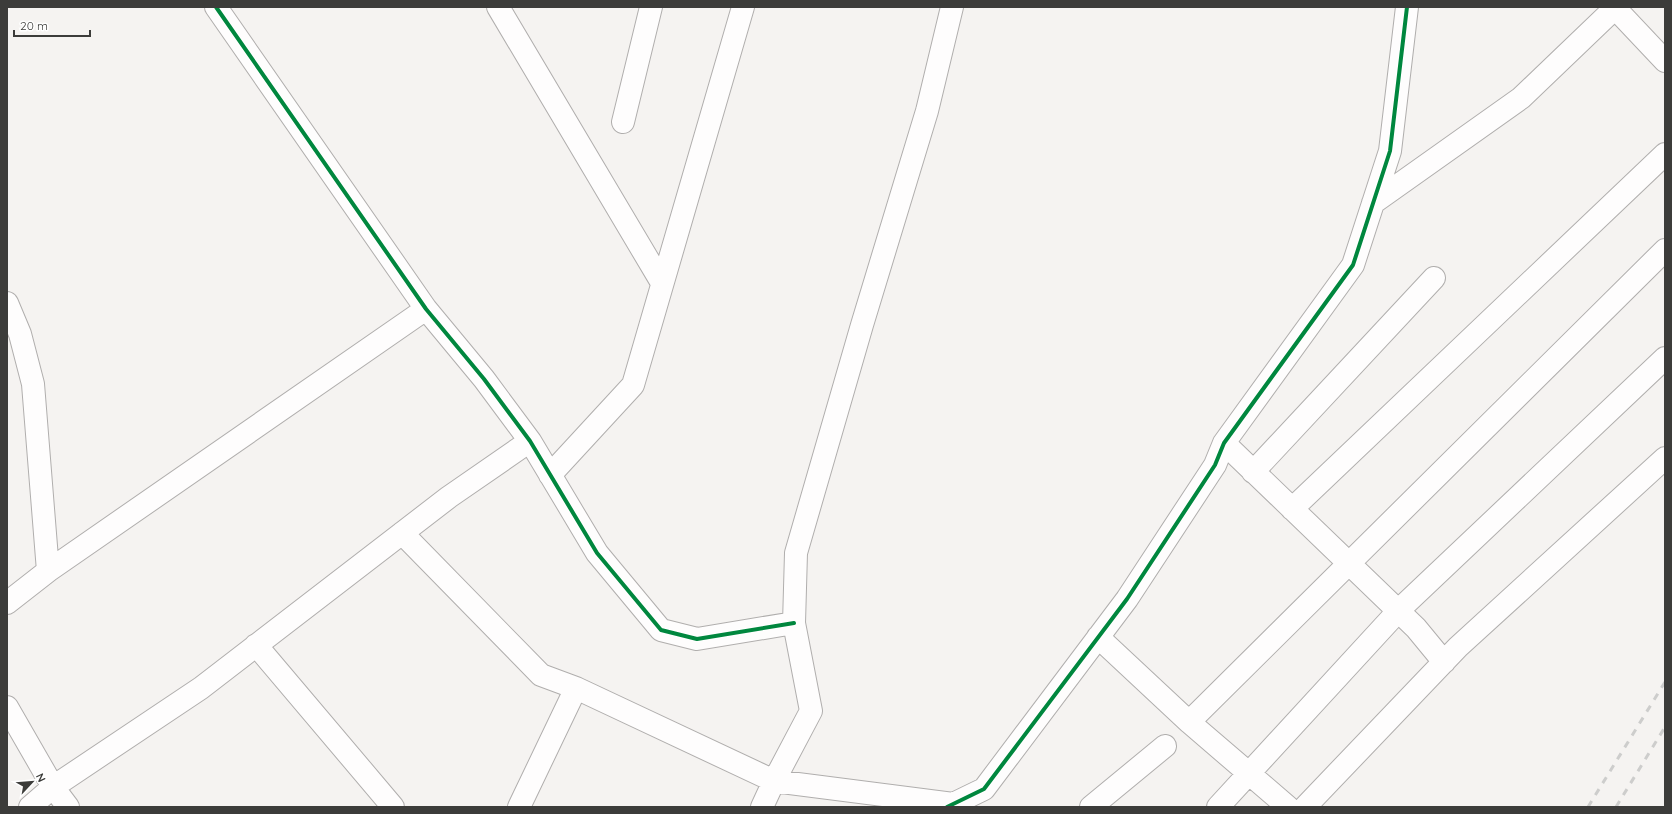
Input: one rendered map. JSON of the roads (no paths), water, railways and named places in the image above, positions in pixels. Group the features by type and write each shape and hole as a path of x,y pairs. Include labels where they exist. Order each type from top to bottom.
{"street":[{"path":"216,7 426,309 484,379 530,441 597,553 661,630 697,639 794,623"},
{"path":"498,7 662,284"},
{"path":"623,122 651,7"},
{"path":"550,475 633,385 743,7"},
{"path":"762,807 811,711 794,623 796,553 862,325 927,111 952,7"},
{"path":"402,534 541,674 576,688 774,781 957,806 984,789 1127,599 1215,465 1224,444 1353,265 1390,151 1407,7"},
{"path":"1373,203 1521,98 1615,7 1665,61"},
{"path":"1292,509 1665,154"},
{"path":"1189,722 1665,250"},
{"path":"1253,472 1434,278"},
{"path":"7,303 20,334 33,384 48,571"},
{"path":"7,603 48,571 426,309"},
{"path":"1218,807 1398,611 1665,358"},
{"path":"30,807 53,787 202,688 449,497 530,441"},
{"path":"1224,444 1416,628 1444,662"},
{"path":"1305,807 1458,647 1665,458"},
{"path":"1098,637 1189,722 1288,807"},
{"path":"256,645 393,807"},
{"path":"519,807 576,688"},
{"path":"7,707 53,787 68,807"},
{"path":"1091,807 1165,746"}],"railway":[{"path":"1588,807 1665,682"},
{"path":"1616,807 1665,727"}]}
